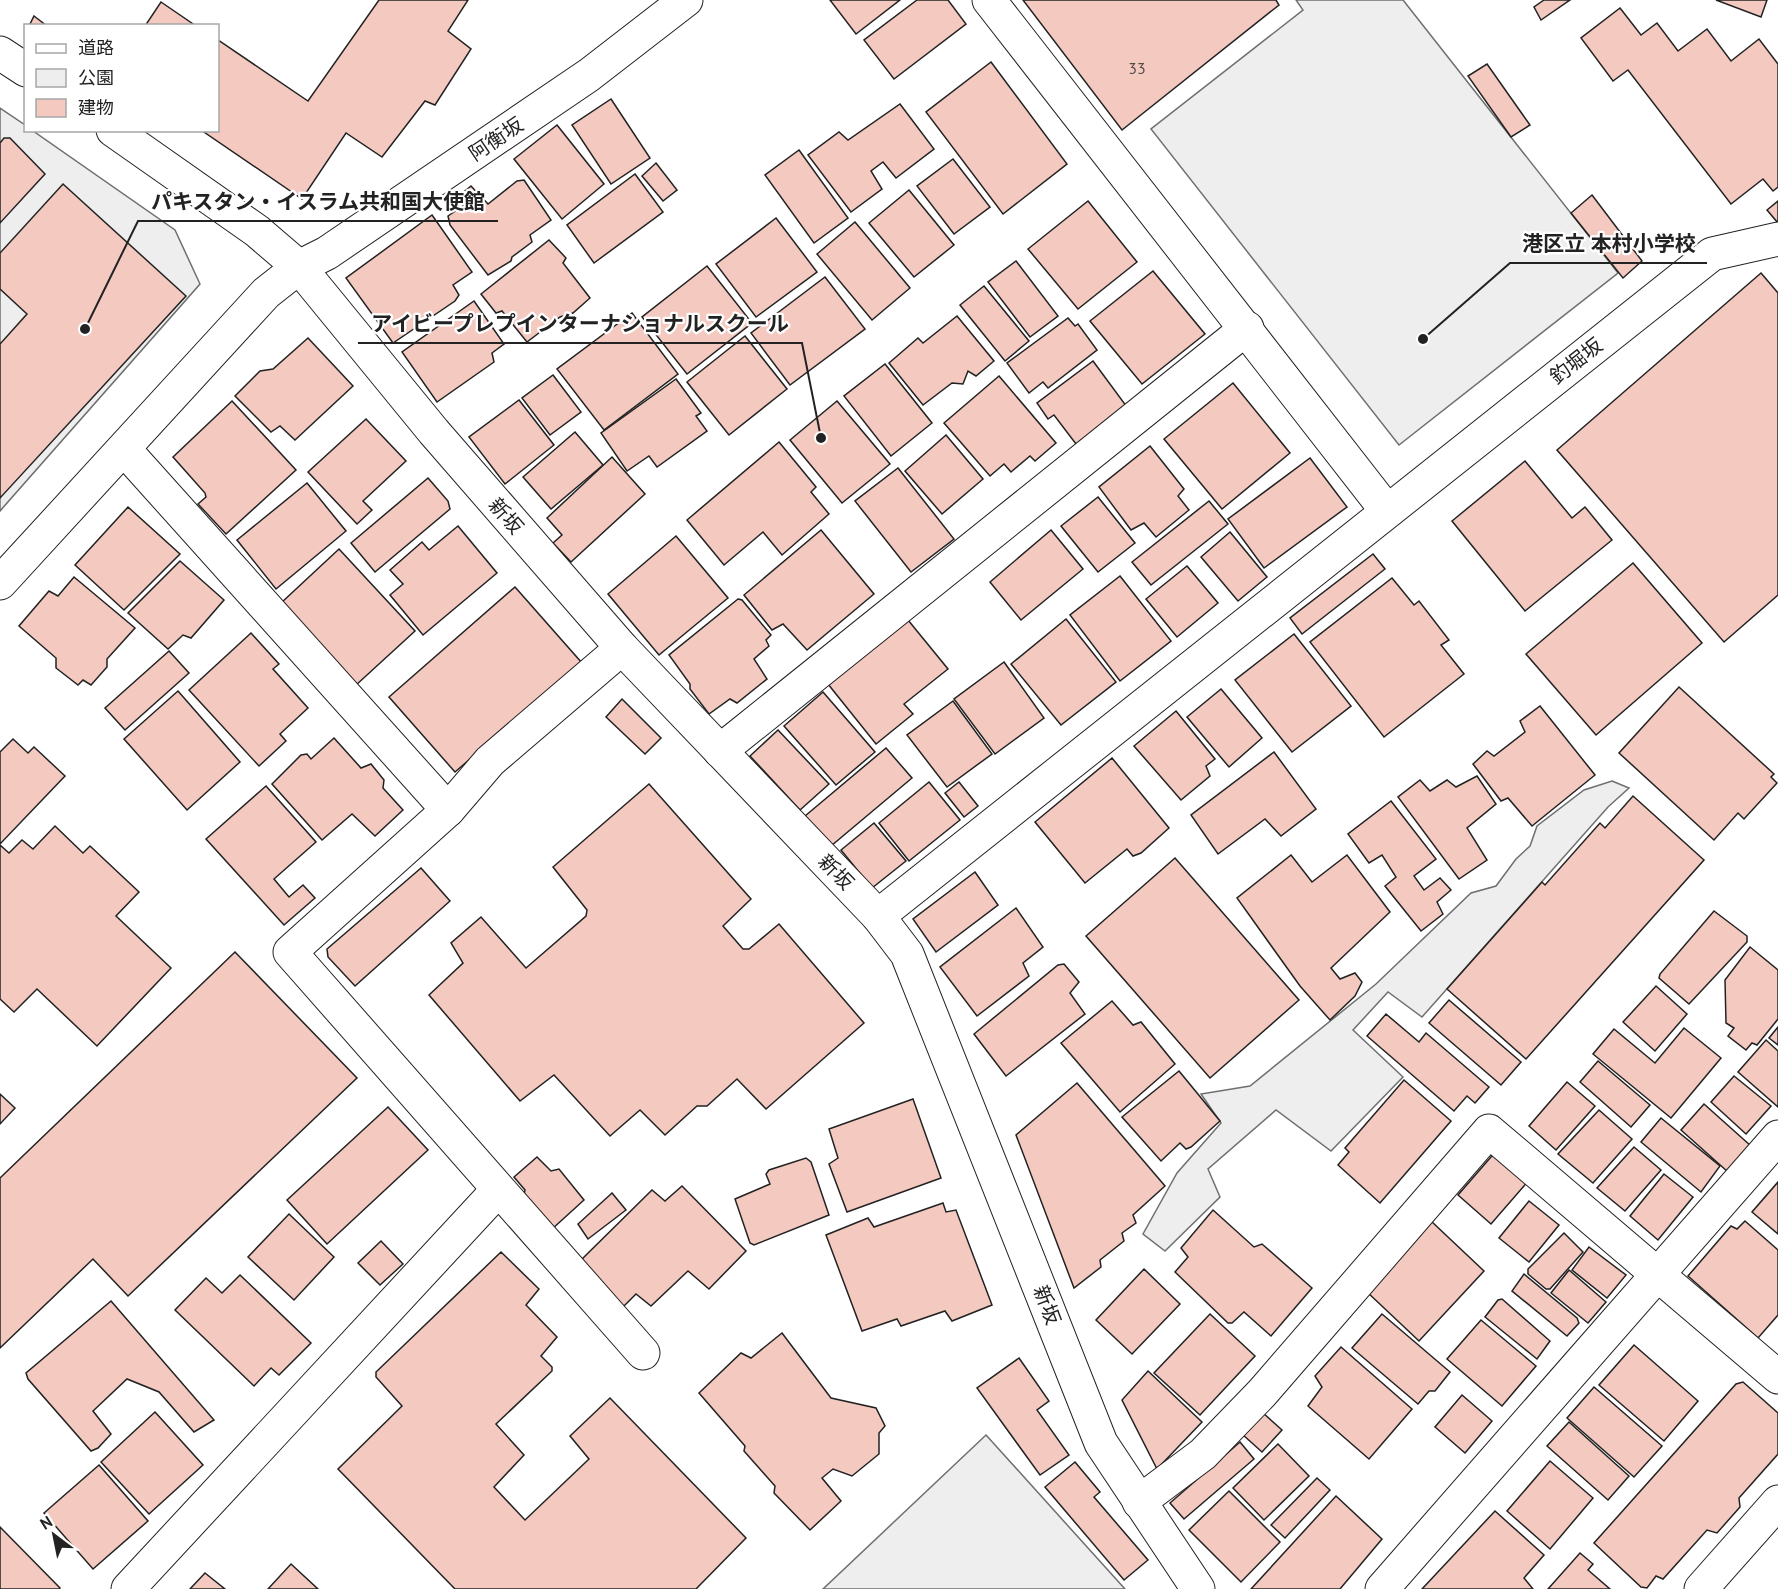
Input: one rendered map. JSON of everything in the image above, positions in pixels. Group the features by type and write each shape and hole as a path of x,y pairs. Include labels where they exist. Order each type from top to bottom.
{"street":[{"name":"阿衡坂","path":"0,583 266,293 299,267 327,253 589,75 686,0"},
{"path":"990,0 1387,511"},
{"path":"0,53 24,69"},
{"name":"新坂","path":"115,132 258,231 299,267 442,441 622,648 878,916 907,954 1101,1443 1198,1589"},
{"name":"釣堀坂","path":"878,916 1712,254 1778,239"},
{"path":"720,751 1247,328"},
{"path":"124,449 448,810"},
{"path":"622,648 490,761 448,810 290,952 643,1353"},
{"path":"1139,1502 1203,1454 1262,1393 1489,1131 1778,1377"},
{"path":"1382,1589 1778,1137"},
{"path":"128,1589 498,1190"},
{"path":"1701,1589 1778,1502"}],"green space":[{"path":"1296,0 1403,0 1618,273 1399,445 1151,129 1303,10"},
{"path":"0,108 24,124 24,132 34,132 175,230 200,284 0,511"},
{"path":"1612,781 1629,788 1608,807 1422,1017 1388,992 1353,1030 1403,1077 1331,1151 1276,1110 1208,1169 1220,1197 1165,1251 1143,1234 1177,1173 1221,1123 1201,1094 1250,1086 1376,984 1471,893 1496,886 1516,859 1530,846 1537,826 1584,790"},
{"path":"986,1435 1125,1589 823,1589"}],"building":[{"path":"379,0 468,0 448,31 471,49 435,105 425,101 382,157 346,133 302,199 204,132 219,132 219,41 308,101"},
{"path":"830,0 900,0 856,34"},
{"path":"917,0 948,0 966,24 894,79 864,40"},
{"path":"1023,0 1276,0 1279,5 1122,130"},
{"path":"1544,0 1570,0 1541,20 1534,7"},
{"path":"1716,0 1767,0 1761,17"},
{"path":"161,2 193,24 146,24"},
{"path":"1620,8 1641,35 1657,23 1678,51 1707,29 1731,61 1759,39 1778,64 1778,187 1773,191 1763,179 1731,204 1628,70 1613,81 1581,38"},
{"path":"34,16 44,24 30,24"},
{"path":"991,62 1067,164 1003,214 926,112"},
{"path":"1487,64 1530,125 1511,137 1468,76"},
{"path":"611,99 650,158 611,184 572,125"},
{"path":"900,104 934,149 896,178 883,162 871,171 882,189 851,212 808,155 839,132 848,140"},
{"path":"557,125 604,184 562,219 514,159"},
{"path":"4,138 10,138 45,174 0,223 0,143"},
{"path":"799,150 848,218 814,243 765,175"},
{"path":"953,159 990,207 954,234 917,186"},
{"path":"656,163 677,190 663,201 642,176"},
{"path":"635,174 663,212 594,263 567,225"},
{"path":"524,180 551,220 530,235 532,242 512,257 511,261 488,275 450,225 448,216 464,205 459,196 471,186 488,204 517,181"},
{"path":"63,184 186,296 0,498 0,344 27,314 0,289 0,253"},
{"path":"909,190 954,245 914,277 869,223"},
{"path":"1592,195 1642,261 1623,278 1571,213"},
{"path":"1088,201 1137,262 1078,309 1028,249"},
{"path":"1778,201 1778,223 1767,210"},
{"path":"432,215 472,272 453,285 459,295 455,301 393,343 346,278"},
{"path":"776,218 817,272 756,317 716,264"},
{"path":"855,222 910,288 872,320 817,254"},
{"path":"549,240 566,258 563,263 590,298 573,313 560,317 527,342 502,311 496,313 481,294"},
{"path":"1016,261 1058,316 1030,337 988,282"},
{"path":"707,266 752,323 687,374 642,317"},
{"path":"1153,271 1205,334 1142,384 1090,321"},
{"path":"1761,273 1778,293 1778,595 1724,642 1557,450"},
{"path":"825,277 865,329 790,385 751,333"},
{"path":"984,286 1029,341 1005,361 960,305"},
{"path":"474,301 504,344 492,353 494,362 437,402 402,352"},
{"path":"632,313 678,374 604,430 557,369"},
{"path":"957,316 994,361 976,376 968,371 963,384 952,383 923,405 889,363 918,338 923,343"},
{"path":"1068,318 1075,326 1078,324 1097,350 1048,388 1043,382 1029,393 1007,363"},
{"path":"745,336 787,389 729,435 687,382"},
{"path":"308,338 353,386 295,440 280,426 271,432 235,396 260,371 273,369"},
{"path":"1093,361 1127,407 1076,444 1054,415 1048,419 1037,403"},
{"path":"885,364 932,423 891,456 844,396"},
{"path":"553,375 581,412 550,435 522,398"},
{"path":"999,376 1056,443 1035,461 1030,456 1011,472 1004,464 990,476 944,423"},
{"path":"676,379 701,413 696,416 707,431 657,467 649,456 627,471 601,433"},
{"path":"1233,383 1290,453 1222,509 1164,439"},
{"path":"519,400 554,445 505,484 469,437"},
{"path":"232,401 296,470 226,534 198,504 206,497 205,493 173,457"},
{"path":"837,401 890,464 842,503 790,440"},
{"path":"366,419 406,461 363,501 372,510 357,524 308,472"},
{"path":"575,432 603,465 551,509 523,477"},
{"path":"946,435 983,479 942,514 905,471"},
{"path":"779,442 816,487 811,492 829,514 782,555 763,532 724,565 687,520"},
{"path":"1150,446 1184,489 1178,496 1189,510 1156,537 1144,523 1131,530 1099,487"},
{"path":"612,457 645,494 571,562 553,543 562,535 547,518"},
{"path":"1310,458 1347,507 1264,568 1228,519"},
{"path":"1525,461 1572,518 1585,507 1612,540 1525,611 1452,521"},
{"path":"898,468 954,539 911,572 855,501"},
{"path":"428,478 448,501 450,509 375,572 351,543"},
{"path":"307,483 346,531 276,589 237,540"},
{"path":"1098,497 1135,543 1098,572 1061,526"},
{"path":"1209,501 1228,524 1151,585 1132,562"},
{"path":"128,507 180,554 124,610 75,565"},
{"path":"458,526 497,573 423,635 390,595 403,584 390,570 422,542 429,550"},
{"path":"821,530 874,594 807,650 783,624 772,630 744,595"},
{"path":"1051,530 1083,569 1021,620 990,582"},
{"path":"1230,532 1267,577 1238,601 1201,557"},
{"path":"676,536 728,598 659,655 608,594"},
{"path":"339,549 415,631 355,686 281,603"},
{"path":"1373,554 1385,569 1302,634 1290,618"},
{"path":"180,561 224,600 191,638 183,635 168,649 128,613"},
{"path":"1633,563 1702,643 1596,735 1526,654"},
{"path":"1187,566 1218,603 1177,637 1146,599"},
{"path":"1120,576 1171,641 1120,681 1070,615"},
{"path":"74,577 135,628 107,659 107,667 91,685 83,680 78,685 56,668 56,658 19,626 49,591 58,596"},
{"path":"1392,578 1414,605 1419,601 1449,640 1441,645 1464,674 1384,737 1310,642"},
{"path":"515,587 582,663 455,772 389,697"},
{"path":"738,599 742,600 771,635 766,640 769,646 754,659 767,679 737,703 730,699 709,714 669,655"},
{"path":"1066,619 1116,682 1061,725 1011,664"},
{"path":"908,620 948,669 904,704 913,714 876,744 828,684"},
{"path":"251,633 279,664 273,669 308,708 280,734 286,741 259,766 189,690"},
{"path":"1294,634 1351,706 1292,752 1235,680"},
{"path":"169,651 189,673 125,730 105,708"},
{"path":"1004,662 1044,718 995,754 954,699"},
{"path":"1679,687 1774,774 1771,777 1777,783 1744,819 1738,813 1714,840 1619,753"},
{"path":"1221,689 1262,738 1229,767 1187,717"},
{"path":"178,691 240,762 187,810 124,739"},
{"path":"823,692 875,752 836,785 784,726"},
{"path":"622,699 661,738 645,754 606,717"},
{"path":"953,701 992,754 947,787 907,735"},
{"path":"1540,706 1595,775 1532,826 1508,798 1501,801 1473,764 1487,751 1494,756 1525,732 1520,721"},
{"path":"1176,711 1215,759 1206,766 1210,776 1181,800 1134,746"},
{"path":"778,730 829,784 800,810 750,756"},
{"path":"334,738 361,768 371,764 384,780 383,788 403,810 375,836 352,814 322,840 272,784 301,755 307,754 311,759"},
{"path":"13,739 28,753 34,747 65,776 0,844 0,752"},
{"path":"886,748 912,778 831,846 805,816"},
{"path":"1274,752 1316,809 1281,836 1265,819 1218,854 1191,815"},
{"path":"1112,758 1169,828 1141,853 1133,856 1127,849 1085,883 1035,822"},
{"path":"1477,776 1496,804 1467,828 1487,860 1459,879 1398,797 1420,780 1430,791 1447,780 1456,787"},
{"path":"929,782 960,820 909,861 879,823"},
{"path":"959,782 978,806 964,817 945,793"},
{"path":"649,784 751,899 723,926 743,949 749,949 779,924 864,1023 766,1109 737,1079 707,1106 697,1106 665,1135 640,1110 610,1136 554,1075 520,1101 429,995 463,963 451,943 481,917 526,968 586,916 587,910 553,867"},
{"path":"266,786 316,842 274,879 289,897 303,885 315,898 284,925 206,839"},
{"path":"1633,796 1704,860 1526,1059 1447,989 1542,882 1545,885 1600,823 1605,828"},
{"path":"1391,801 1436,859 1414,876 1424,890 1440,878 1451,890 1437,902 1443,914 1421,931 1385,886 1396,877 1382,855 1369,863 1348,834"},
{"path":"874,823 906,861 872,888 841,850"},
{"path":"55,826 83,853 90,846 139,892 116,916 171,968 97,1046 37,989 14,1012 0,999 0,845 9,853 22,840 33,849"},
{"path":"1291,855 1312,882 1347,855 1390,912 1331,968 1340,979 1355,973 1362,982 1355,996 1330,1020 1300,986 1237,898"},
{"path":"1175,858 1299,1000 1210,1078 1086,936"},
{"path":"421,868 450,901 355,986 328,957 327,949"},
{"path":"975,872 998,905 936,952 913,919"},
{"path":"1016,908 1043,947 1023,963 1029,976 977,1016 940,967"},
{"path":"1714,911 1747,936 1747,942 1689,1004 1659,978 1660,974"},
{"path":"1750,947 1778,970 1778,1019 1757,1045 1752,1043 1746,1050 1728,1036 1734,1028 1726,1023 1725,980"},
{"path":"235,952 357,1078 128,1296 93,1259 0,1348 0,1178"},
{"path":"1064,964 1079,982 1070,993 1085,1014 1006,1076 974,1034 1058,965"},
{"path":"1656,986 1687,1014 1655,1051 1623,1022"},
{"path":"1449,1000 1521,1062 1501,1085 1429,1023"},
{"path":"1112,1001 1133,1025 1141,1022 1175,1064 1120,1112 1061,1043"},
{"path":"1386,1014 1419,1042 1426,1033 1489,1087 1475,1103 1467,1096 1454,1111 1367,1036"},
{"path":"1778,1027 1778,1045 1769,1038"},
{"path":"1684,1028 1721,1058 1671,1118 1593,1054 1614,1029 1655,1063"},
{"path":"1766,1040 1778,1051 1778,1107 1738,1072"},
{"path":"1598,1061 1650,1105 1631,1127 1580,1082"},
{"path":"1179,1071 1220,1121 1191,1147 1186,1149 1180,1143 1161,1161 1122,1117"},
{"path":"1734,1076 1771,1106 1746,1134 1711,1102"},
{"path":"1404,1080 1451,1121 1380,1203 1338,1165 1349,1152 1345,1148"},
{"path":"1567,1082 1595,1106 1556,1150 1529,1126"},
{"path":"1077,1083 1165,1186 1133,1215 1136,1223 1122,1233 1124,1241 1100,1260 1101,1267 1074,1288 1016,1135"},
{"path":"0,1094 15,1108 0,1124"},
{"path":"913,1099 941,1178 847,1212 829,1164 838,1158 829,1129"},
{"path":"1704,1104 1751,1146 1728,1172 1681,1130"},
{"path":"388,1107 428,1150 327,1244 287,1200"},
{"path":"1599,1110 1632,1139 1593,1183 1558,1154"},
{"path":"1661,1118 1720,1166 1701,1192 1641,1142"},
{"path":"1634,1147 1661,1170 1625,1211 1597,1188"},
{"path":"1497,1150 1530,1179 1491,1224 1458,1195"},
{"path":"537,1157 551,1171 559,1169 584,1200 551,1230 523,1200 525,1190 514,1177"},
{"path":"806,1158 811,1162 829,1215 754,1245 750,1243 735,1199 770,1184 766,1174 769,1170"},
{"path":"1664,1174 1693,1197 1658,1240 1630,1216"},
{"path":"1778,1182 1778,1234 1752,1212"},
{"path":"682,1186 746,1251 709,1289 688,1271 651,1306 636,1294 622,1308 578,1263 652,1190 665,1201"},
{"path":"612,1193 626,1210 588,1239 578,1224"},
{"path":"1529,1201 1559,1225 1529,1262 1499,1238"},
{"path":"943,1203 946,1212 956,1210 992,1305 952,1321 945,1311 901,1326 897,1319 862,1331 826,1235 868,1218 874,1227"},
{"path":"1213,1210 1254,1247 1262,1244 1312,1288 1271,1336 1244,1312 1232,1323 1228,1323 1175,1272 1188,1257 1181,1248"},
{"path":"289,1214 334,1257 294,1300 248,1257"},
{"path":"1431,1221 1484,1271 1419,1341 1366,1291"},
{"path":"1745,1221 1778,1250 1778,1315 1758,1338 1688,1276 1731,1226 1737,1229"},
{"path":"1564,1233 1583,1252 1550,1289 1546,1289 1528,1274 1528,1269"},
{"path":"381,1241 403,1264 380,1285 358,1263"},
{"path":"1589,1247 1626,1275 1607,1298 1572,1270"},
{"path":"501,1252 539,1289 526,1305 557,1337 541,1356 552,1367 552,1371 496,1424 524,1455 494,1487 525,1520 589,1459 570,1436 610,1398 746,1538 696,1589 455,1589 338,1469 402,1406 376,1377 376,1372"},
{"path":"1144,1269 1180,1304 1132,1354 1096,1320"},
{"path":"1569,1270 1606,1302 1588,1323 1551,1293"},
{"path":"1524,1274 1577,1318 1579,1323 1567,1336 1512,1291"},
{"path":"240,1275 311,1343 279,1375 271,1368 254,1386 175,1310 206,1278 222,1293"},
{"path":"1502,1299 1550,1341 1537,1359 1485,1317 1498,1300"},
{"path":"111,1301 214,1420 194,1432 159,1392 127,1379 93,1411 111,1434 98,1448 91,1451 28,1379 26,1373"},
{"path":"1210,1314 1255,1356 1200,1415 1154,1373"},
{"path":"1382,1314 1450,1372 1435,1391 1429,1391 1418,1404 1352,1348"},
{"path":"1481,1320 1536,1366 1502,1406 1447,1359"},
{"path":"782,1333 831,1398 876,1408 885,1426 879,1433 879,1454 852,1476 833,1469 822,1478 841,1501 810,1530 774,1493 775,1486 744,1451 745,1446 699,1393 741,1353 751,1358"},
{"path":"1634,1345 1698,1401 1664,1441 1599,1385"},
{"path":"1341,1347 1412,1409 1369,1459 1308,1406 1322,1387 1315,1376"},
{"path":"1019,1358 1049,1401 1037,1410 1069,1455 1040,1475 977,1388"},
{"path":"1148,1371 1202,1422 1157,1469 1122,1400"},
{"path":"1743,1382 1778,1413 1778,1454 1739,1498 1740,1507 1717,1533 1707,1530 1663,1579 1656,1576 1647,1588 1641,1587 1594,1543 1736,1384"},
{"path":"1594,1387 1662,1446 1634,1477 1567,1418"},
{"path":"1462,1395 1492,1421 1465,1453 1435,1427"},
{"path":"155,1412 203,1465 149,1514 101,1462"},
{"path":"1262,1412 1282,1430 1262,1452 1242,1434"},
{"path":"1569,1422 1629,1476 1608,1500 1547,1446"},
{"path":"1240,1442 1254,1459 1184,1519 1170,1503"},
{"path":"1278,1444 1309,1476 1264,1520 1233,1488"},
{"path":"1550,1461 1593,1498 1550,1549 1507,1511"},
{"path":"1075,1462 1100,1492 1094,1497 1148,1560 1124,1580 1045,1487"},
{"path":"99,1465 148,1521 93,1569 44,1513"},
{"path":"1317,1478 1330,1490 1285,1538 1271,1525"},
{"path":"1229,1491 1280,1542 1241,1582 1189,1530"},
{"path":"1336,1496 1382,1539 1340,1589 1251,1589"},
{"path":"1495,1511 1544,1555 1524,1578 1533,1589 1422,1589"},
{"path":"0,1527 60,1588 59,1589 0,1589"},
{"path":"1580,1553 1593,1564 1588,1570 1610,1589 1548,1589"},
{"path":"291,1564 318,1589 268,1589"},
{"path":"205,1573 225,1589 190,1589"}],"place":[{"name":"パキスタン・イスラム共和国大使館","path":"85,329"},
{"name":"港区立 本村小学校","path":"1423,339"},
{"name":"アイビープレプインターナショナルスクール","path":"821,438"}]}
